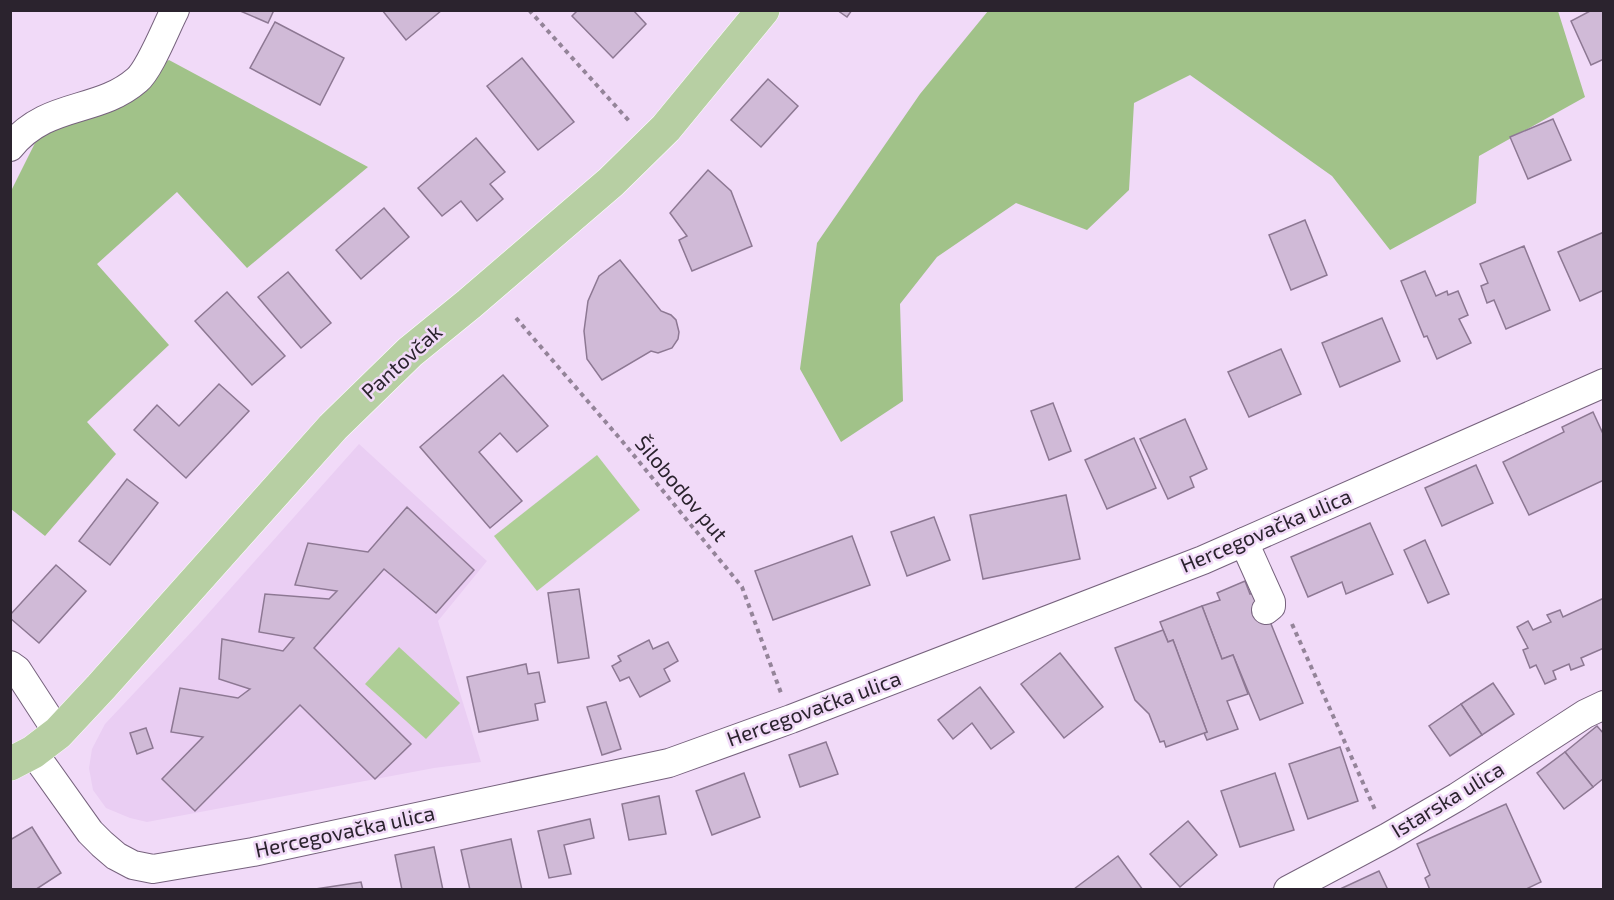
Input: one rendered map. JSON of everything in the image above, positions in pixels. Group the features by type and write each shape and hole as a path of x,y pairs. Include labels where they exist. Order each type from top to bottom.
{"main road":[{"name":"Pantovčak","path":"34,750 101,687 333,427 410,352 611,182 666,128 763,10"}],"street":[{"path":"10,147 28,128 48,116 117,93 138,79 175,10"},
{"name":"Hercegovačka ulica","path":"34,750 72,808 102,844 133,865 153,870 253,852 669,762 791,719 1125,591 1244,542 1604,383"},
{"path":"1244,542 1271,602 1266,610"},
{"path":"10,665 17,670 34,750"},
{"name":"Istarska ulica","path":"1288,890 1457,797 1585,714 1604,705"}],"path":[{"path":"529,10 637,129"},
{"name":"Šilobodov put","path":"516,318 622,441 742,587 784,703"},
{"path":"1291,623 1388,837"}],"shaded area":[{"path":"359,444 487,561 438,621 481,762 434,768 147,822 106,808 93,790 89,768 92,749 105,724 198,625"}],"green space":[{"path":"988,11 1558,11 1585,97 1479,156 1476,203 1390,250 1332,176 1190,75 1134,103 1129,190 1087,230 1016,203 937,257 900,304 903,401 841,442 800,369 817,243 920,94"},
{"path":"169,60 368,167 247,268 177,192 97,264 169,345 87,422 116,454 45,536 11,509 10,193 40,133"},
{"path":"597,455 640,510 537,591 494,536"},
{"path":"399,647 460,703 426,739 365,684"}],"building":[{"path":"238,10 274,10 268,23"},
{"path":"382,10 442,10 406,40"},
{"path":"578,10 633,10 646,24 613,58 572,16"},
{"path":"837,10 852,10 847,17"},
{"path":"1592,10 1604,10 1604,59 1591,65 1571,21"},
{"path":"275,22 344,58 320,105 250,68"},
{"path":"522,58 574,122 538,150 487,86"},
{"path":"768,79 798,106 761,147 731,120"},
{"path":"1553,119 1571,160 1528,179 1510,137"},
{"path":"476,138 505,172 490,184 503,199 477,221 461,201 442,216 418,188"},
{"path":"708,170 731,191 752,246 692,271 679,240 687,236 670,213"},
{"path":"384,208 409,237 361,279 336,250"},
{"path":"1305,220 1327,275 1291,290 1269,235"},
{"path":"1604,232 1604,290 1580,301 1558,252"},
{"path":"1524,246 1550,310 1506,329 1494,300 1487,303 1481,286 1488,283 1480,264"},
{"path":"620,260 661,311 676,320 678,339 672,348 658,353 651,351 602,380 587,359 584,331 588,301 599,276"},
{"path":"1425,271 1436,296 1447,291 1448,295 1458,291 1468,315 1459,319 1471,343 1437,359 1427,336 1424,337 1401,281"},
{"path":"288,272 331,323 301,348 258,297"},
{"path":"227,292 285,356 252,385 195,321"},
{"path":"1382,318 1400,361 1340,387 1322,343"},
{"path":"1281,349 1301,394 1249,417 1228,372"},
{"path":"503,375 548,426 517,452 500,433 479,452 522,501 490,528 420,447"},
{"path":"219,384 249,411 186,478 134,430 157,405 179,426"},
{"path":"1053,403 1071,451 1049,460 1031,411"},
{"path":"1593,412 1604,436 1604,480 1529,515 1503,462 1564,432 1562,427"},
{"path":"1185,419 1207,469 1190,477 1194,487 1168,499 1140,439"},
{"path":"1134,438 1156,488 1107,509 1085,460"},
{"path":"1476,465 1493,503 1442,526 1425,488"},
{"path":"127,479 158,503 110,565 79,541"},
{"path":"1066,495 1080,559 983,579 970,515"},
{"path":"407,507 474,570 436,613 384,569 314,648 411,744 375,779 300,705 195,811 162,779 203,737 171,732 180,688 238,698 250,689 219,679 222,639 283,651 294,638 259,632 265,594 329,599 337,591 295,585 308,543 368,552"},
{"path":"934,517 950,560 907,576 891,532"},
{"path":"1370,523 1393,574 1346,594 1342,582 1308,597 1291,557"},
{"path":"852,536 870,585 773,620 755,571"},
{"path":"1425,540 1449,594 1428,603 1404,550"},
{"path":"56,565 86,591 39,643 10,618 10,615"},
{"path":"1245,581 1250,594 1258,592 1303,703 1260,720 1233,655 1222,659 1202,606 1220,600 1217,593"},
{"path":"579,589 589,658 558,663 548,593"},
{"path":"1604,598 1604,648 1581,658 1584,665 1571,670 1569,664 1553,671 1556,679 1545,684 1536,665 1530,668 1523,650 1528,648 1517,627 1528,621 1533,630 1551,622 1547,615 1560,610 1563,617"},
{"path":"1202,606 1222,659 1233,655 1248,694 1227,701 1238,729 1207,740 1204,733 1207,732 1173,640 1168,642 1160,622"},
{"path":"1163,630 1168,642 1173,640 1207,732 1166,747 1164,741 1160,742 1149,714 1135,700 1115,648"},
{"path":"649,640 653,649 668,642 678,661 664,669 670,681 640,697 629,677 620,681 612,666 621,661 618,656"},
{"path":"1060,653 1103,707 1064,738 1021,684"},
{"path":"526,664 528,674 539,672 545,702 535,704 538,720 479,732 467,677"},
{"path":"1493,683 1514,714 1482,735 1461,704"},
{"path":"980,687 1014,732 991,749 972,723 953,739 938,720"},
{"path":"606,702 621,749 602,755 587,707"},
{"path":"1461,704 1482,735 1450,756 1429,726"},
{"path":"1597,726 1604,734 1604,778 1593,787 1565,752"},
{"path":"146,728 153,748 137,754 130,733"},
{"path":"826,742 838,774 800,787 789,755"},
{"path":"1340,747 1358,801 1308,819 1289,764"},
{"path":"1565,752 1593,787 1564,809 1537,773"},
{"path":"744,773 760,817 712,835 696,791"},
{"path":"1275,773 1294,830 1240,847 1221,791"},
{"path":"659,796 666,834 629,840 622,804"},
{"path":"1506,804 1541,882 1524,890 1430,890 1425,878 1430,875 1417,844"},
{"path":"590,819 594,838 564,845 571,874 549,878 538,831"},
{"path":"1188,821 1217,855 1180,887 1150,854"},
{"path":"32,827 61,873 35,890 10,890 10,840"},
{"path":"511,839 522,890 470,890 461,850"},
{"path":"434,847 443,890 402,890 395,855"},
{"path":"1118,856 1143,890 1074,889"},
{"path":"1379,871 1388,890 1340,889"},
{"path":"361,882 363,890 316,890 316,889"}]}
